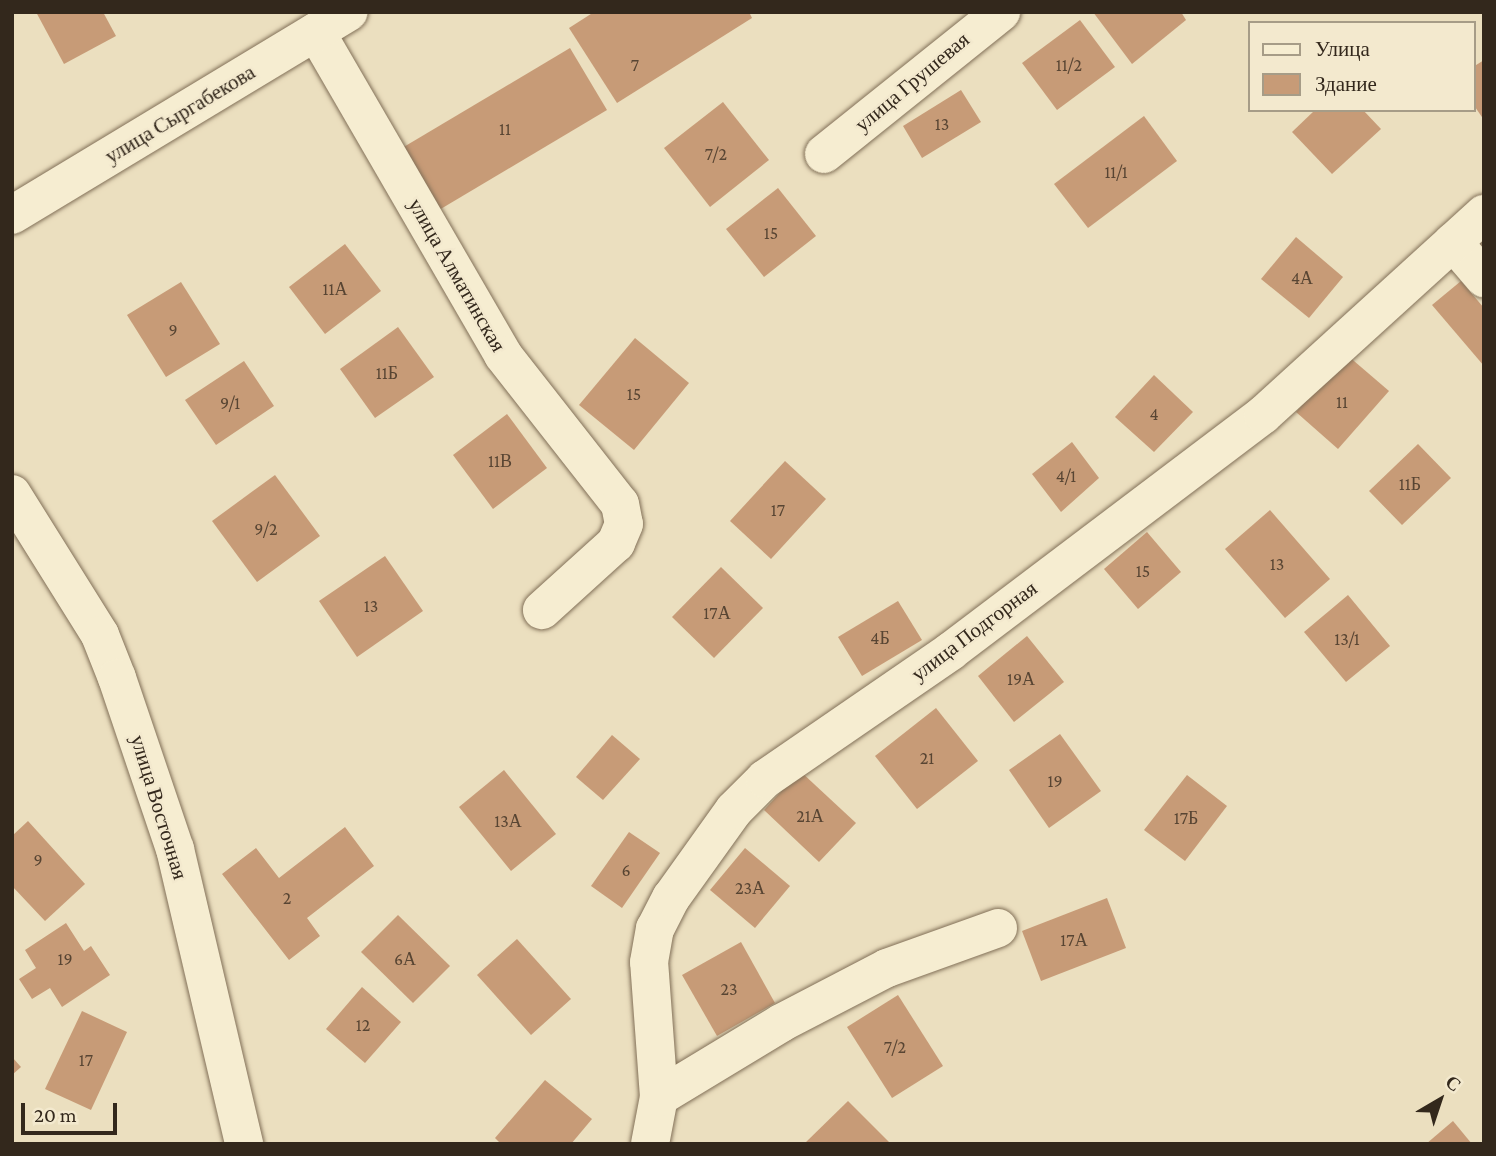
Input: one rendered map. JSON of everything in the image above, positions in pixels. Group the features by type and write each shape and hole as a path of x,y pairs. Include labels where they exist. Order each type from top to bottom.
{"street":[{"name":"улица Сыргабекова","path":"15,207 348,12"},
{"name":"улица Грушевая","path":"824,154 982,17"},
{"name":"улица Алматинская","path":"316,32 503,355 620,504 624,524 616,543 542,610"},
{"name":"улица Подгорная","path":"650,1144 659,1097 649,962 655,929 671,898 734,810 765,779 951,651 1263,415 1484,214"},
{"path":"1453,242 1484,278"},
{"name":"улица Восточная","path":"12,494 100,635 117,678 175,849 244,1144"},
{"path":"659,1097 781,1023 887,968 998,928"}],"building":[{"path":"36,12 103,12 116,36 64,64"},
{"path":"594,12 749,12 752,18 617,103 569,28"},
{"path":"1093,12 1181,12 1186,20 1132,64"},
{"path":"1080,20 1115,67 1057,110 1022,63"},
{"path":"570,48 607,110 439,210 402,148"},
{"path":"1484,60 1484,120 1475,107 1475,66"},
{"path":"961,90 981,122 922,158 903,126"},
{"path":"723,102 769,160 710,207 664,148"},
{"path":"1313,112 1365,112 1381,129 1332,174 1292,132"},
{"path":"1144,116 1177,161 1088,228 1054,184"},
{"path":"778,188 816,236 764,277 726,229"},
{"path":"1296,237 1343,277 1309,318 1261,279"},
{"path":"345,244 381,291 325,334 289,287"},
{"path":"1461,281 1484,308 1484,366 1432,305"},
{"path":"181,282 220,344 166,377 127,315"},
{"path":"398,327 434,377 375,418 340,369"},
{"path":"635,338 689,383 634,450 579,405"},
{"path":"1347,355 1389,391 1338,449 1296,412"},
{"path":"244,361 274,406 216,445 185,400"},
{"path":"1154,375 1193,412 1154,452 1115,417"},
{"path":"507,414 547,468 493,509 453,455"},
{"path":"1072,442 1099,478 1061,512 1032,474"},
{"path":"1418,444 1451,478 1402,525 1369,491"},
{"path":"785,461 826,499 771,559 730,521"},
{"path":"275,475 320,536 257,582 212,521"},
{"path":"1270,510 1330,579 1285,618 1225,549"},
{"path":"1147,532 1181,572 1138,609 1104,569"},
{"path":"385,556 423,611 357,657 319,601"},
{"path":"721,567 763,608 714,658 672,617"},
{"path":"1348,595 1390,646 1346,682 1304,632"},
{"path":"898,601 922,640 862,676 838,637"},
{"path":"1027,636 1064,682 1014,722 978,676"},
{"path":"936,708 978,761 917,809 875,756"},
{"path":"1060,734 1101,791 1049,828 1009,770"},
{"path":"612,735 640,759 603,800 576,777"},
{"path":"504,770 556,834 511,871 459,807"},
{"path":"800,771 856,823 819,862 764,810"},
{"path":"1187,775 1227,806 1185,861 1144,830"},
{"path":"28,821 85,884 45,921 12,886 12,836"},
{"path":"345,827 374,866 307,918 320,936 289,960 222,874 256,848 279,878"},
{"path":"629,832 660,853 622,908 591,886"},
{"path":"745,848 790,886 755,928 710,890"},
{"path":"1107,898 1126,948 1041,981 1022,931"},
{"path":"398,915 450,966 413,1003 361,952"},
{"path":"66,923 84,951 91,946 110,975 62,1007 50,988 32,999 19,979 36,968 25,950"},
{"path":"517,939 571,999 531,1035 477,975"},
{"path":"741,942 775,1003 717,1036 682,975"},
{"path":"362,987 401,1022 365,1063 326,1029"},
{"path":"898,995 943,1066 892,1098 847,1027"},
{"path":"82,1011 127,1032 91,1110 45,1089"},
{"path":"12,1057 21,1067 12,1075"},
{"path":"545,1080 592,1119 571,1144 501,1144 495,1138"},
{"path":"848,1101 891,1144 804,1144"},
{"path":"1453,1121 1472,1144 1426,1144"}]}
